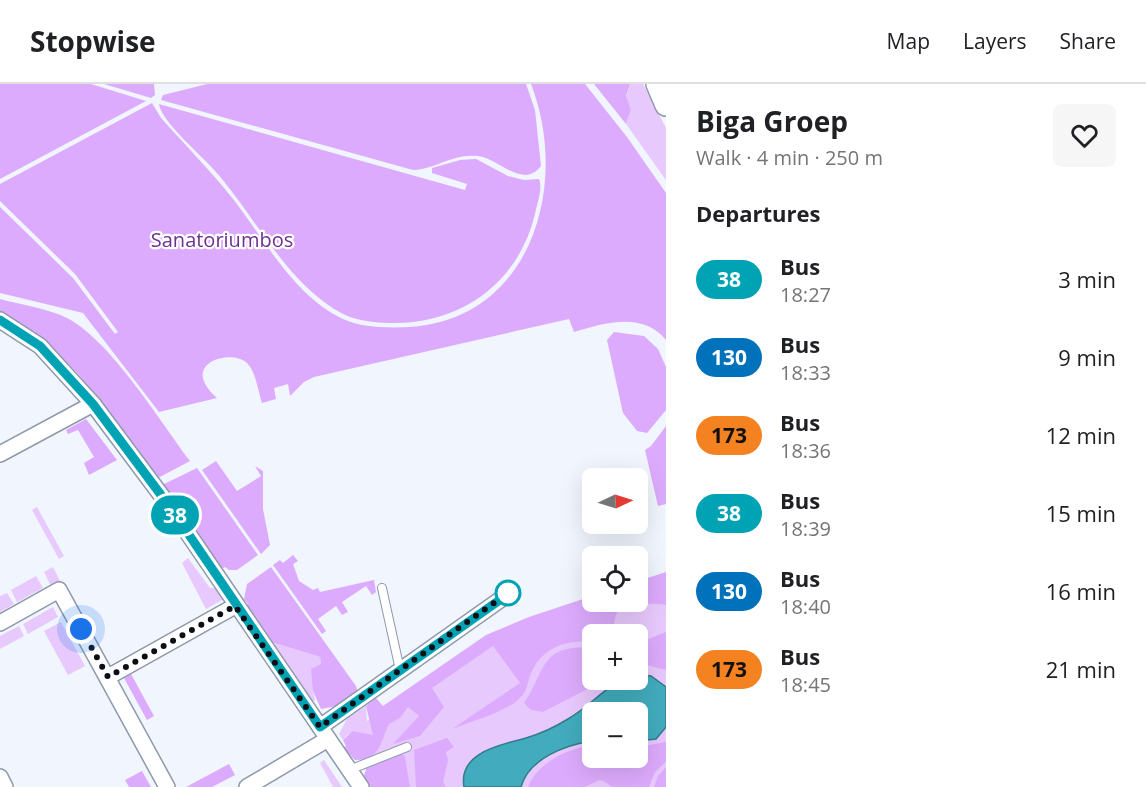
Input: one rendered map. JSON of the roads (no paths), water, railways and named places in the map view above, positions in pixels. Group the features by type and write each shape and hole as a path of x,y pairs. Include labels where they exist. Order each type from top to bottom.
{"main road":[{"path":"657,84 666,105"}],"street":[{"path":"0,320 40,346 93,404 170,507 235,606 361,787"},
{"path":"0,454 93,404"},
{"path":"0,623 59,590 167,787"},
{"path":"246,787 324,733 400,670 511,592"},
{"path":"108,677 235,606"},
{"path":"0,777 5,787"}],"lane":[{"path":"382,588 400,670"},
{"path":"348,770 407,747"}],"water":[{"path":"648,676 651,676 666,687 666,727 656,739 648,740 648,702 591,702 607,690 648,690"},
{"path":"582,709 582,743 560,750 540,761 525,777 521,787 464,787 464,775 468,766 483,752 531,736"}],"park label":[{"name":"Sanatoriumbos","path":"222,239"}]}
